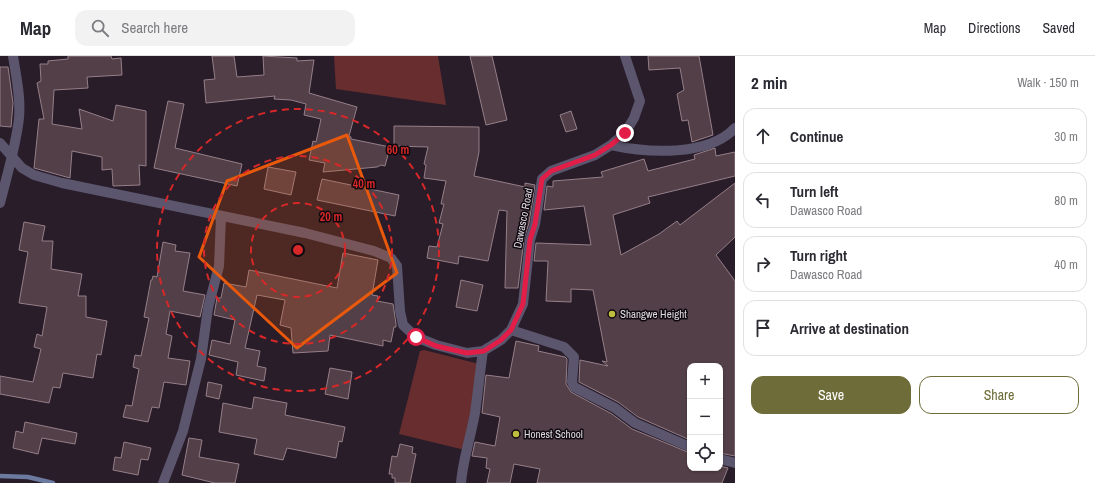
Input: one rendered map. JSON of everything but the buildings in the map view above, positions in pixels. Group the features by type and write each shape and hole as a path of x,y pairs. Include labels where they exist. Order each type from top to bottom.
{"street":[{"path":"0,203 12,156 19,118 19,98 13,56"},
{"name":"Dawasco Road","path":"484,351 501,340 511,330 523,304 530,240 535,224 542,179 551,171 595,155 611,145 625,133 634,118 640,101 625,56"},
{"path":"611,145 624,148 661,150 688,149 715,142 728,136 735,128"},
{"path":"0,143 22,168 34,175 62,183 305,233 374,251 391,258 397,266 400,311 403,326 416,337 436,346 467,353 484,351 476,396 475,412 460,483"},
{"path":"163,483 183,431 201,359 208,308 219,266 221,216"},
{"path":"511,330 564,347 574,357 572,382 574,387 615,408 635,423 687,446"},
{"path":"723,461 735,463"}],"highlighted area":[{"path":"347,135 397,273 297,348 199,257 227,181"}],"shaded area":[{"path":"334,56 438,56 446,105 336,89"},
{"path":"424,350 479,364 465,450 399,434 420,351"}],"waterway":[{"path":"0,476 28,477 53,483"}],"place":[{"name":"Shangwe Height","path":"612,314"},
{"name":"Honest School","path":"516,434"}],"route":[{"path":"416,337 436,346 467,353 484,351 501,340 511,330 523,304 530,240 535,224 542,179 551,171 595,155 611,145 625,133"}]}
